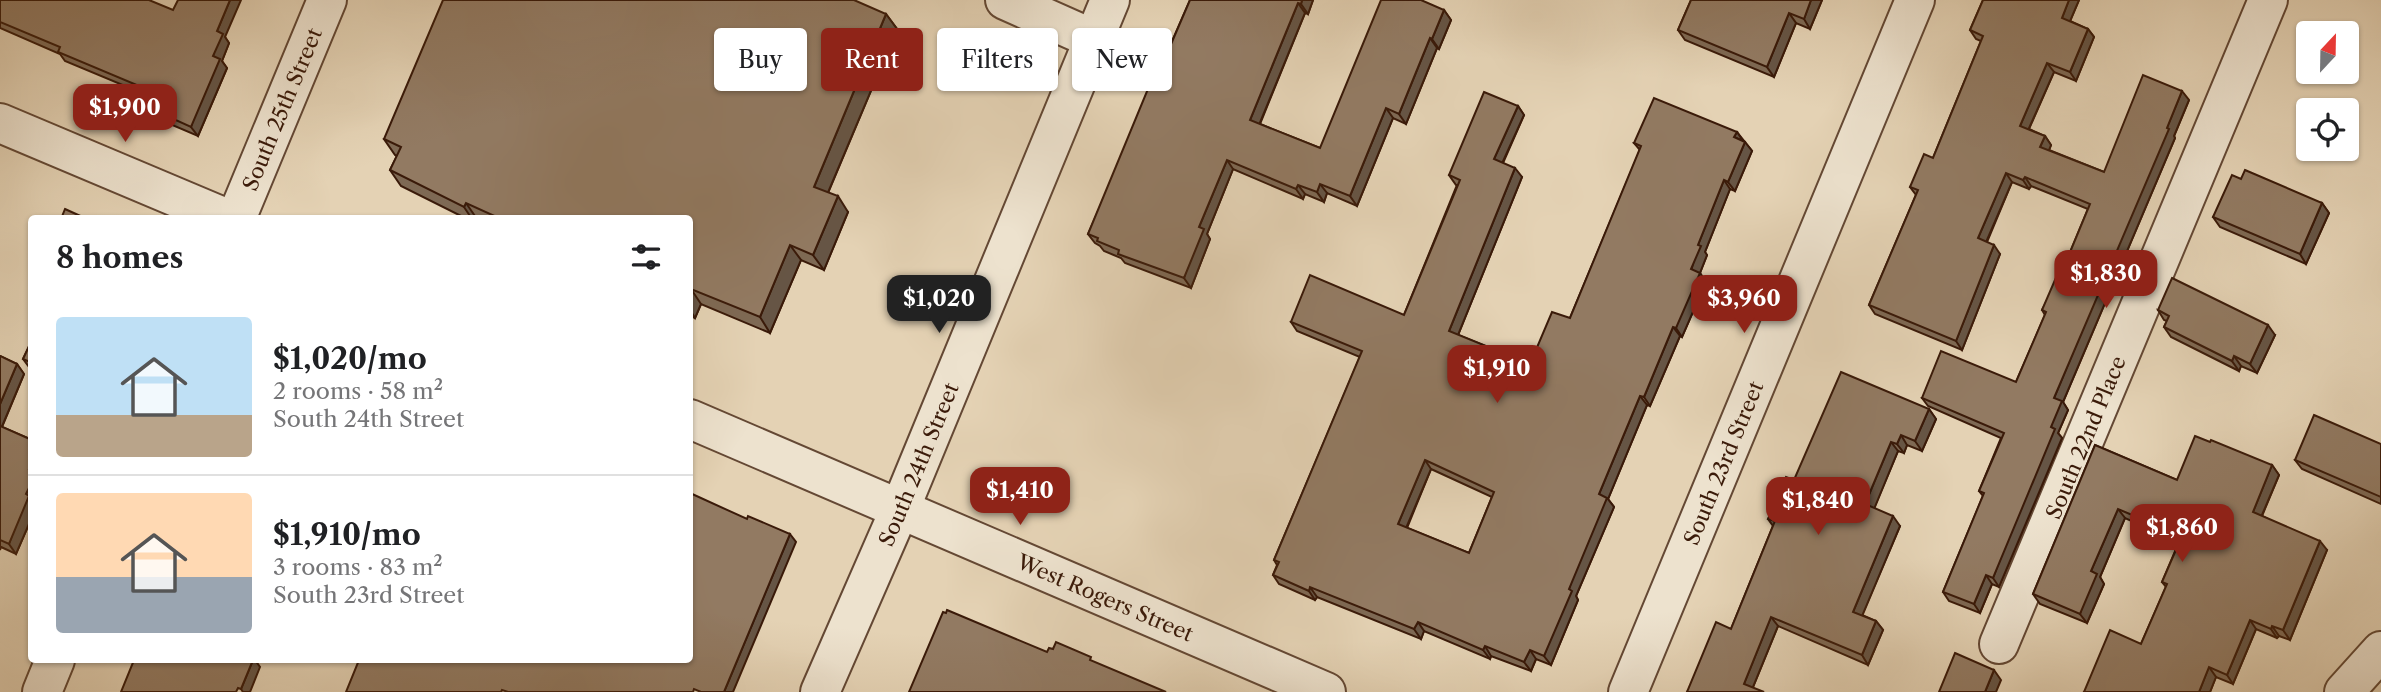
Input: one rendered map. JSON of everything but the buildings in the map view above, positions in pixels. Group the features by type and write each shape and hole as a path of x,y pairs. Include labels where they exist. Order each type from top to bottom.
{"street":[{"name":"South 25th Street","path":"238,215 327,0"},
{"path":"1005,0 1072,30"},
{"name":"South 24th Street","path":"1098,28 1110,0"},
{"name":"South 23rd Street","path":"1628,692 1915,0"},
{"name":"South 22nd Place","path":"2000,644 2268,0"},
{"name":"South 24th Street","path":"820,692 900,509 1072,90"},
{"path":"0,123 218,215"},
{"name":"West Rogers Street","path":"693,420 1326,692"},
{"path":"2344,692 2381,651"},
{"path":"42,692 54,663"}]}
